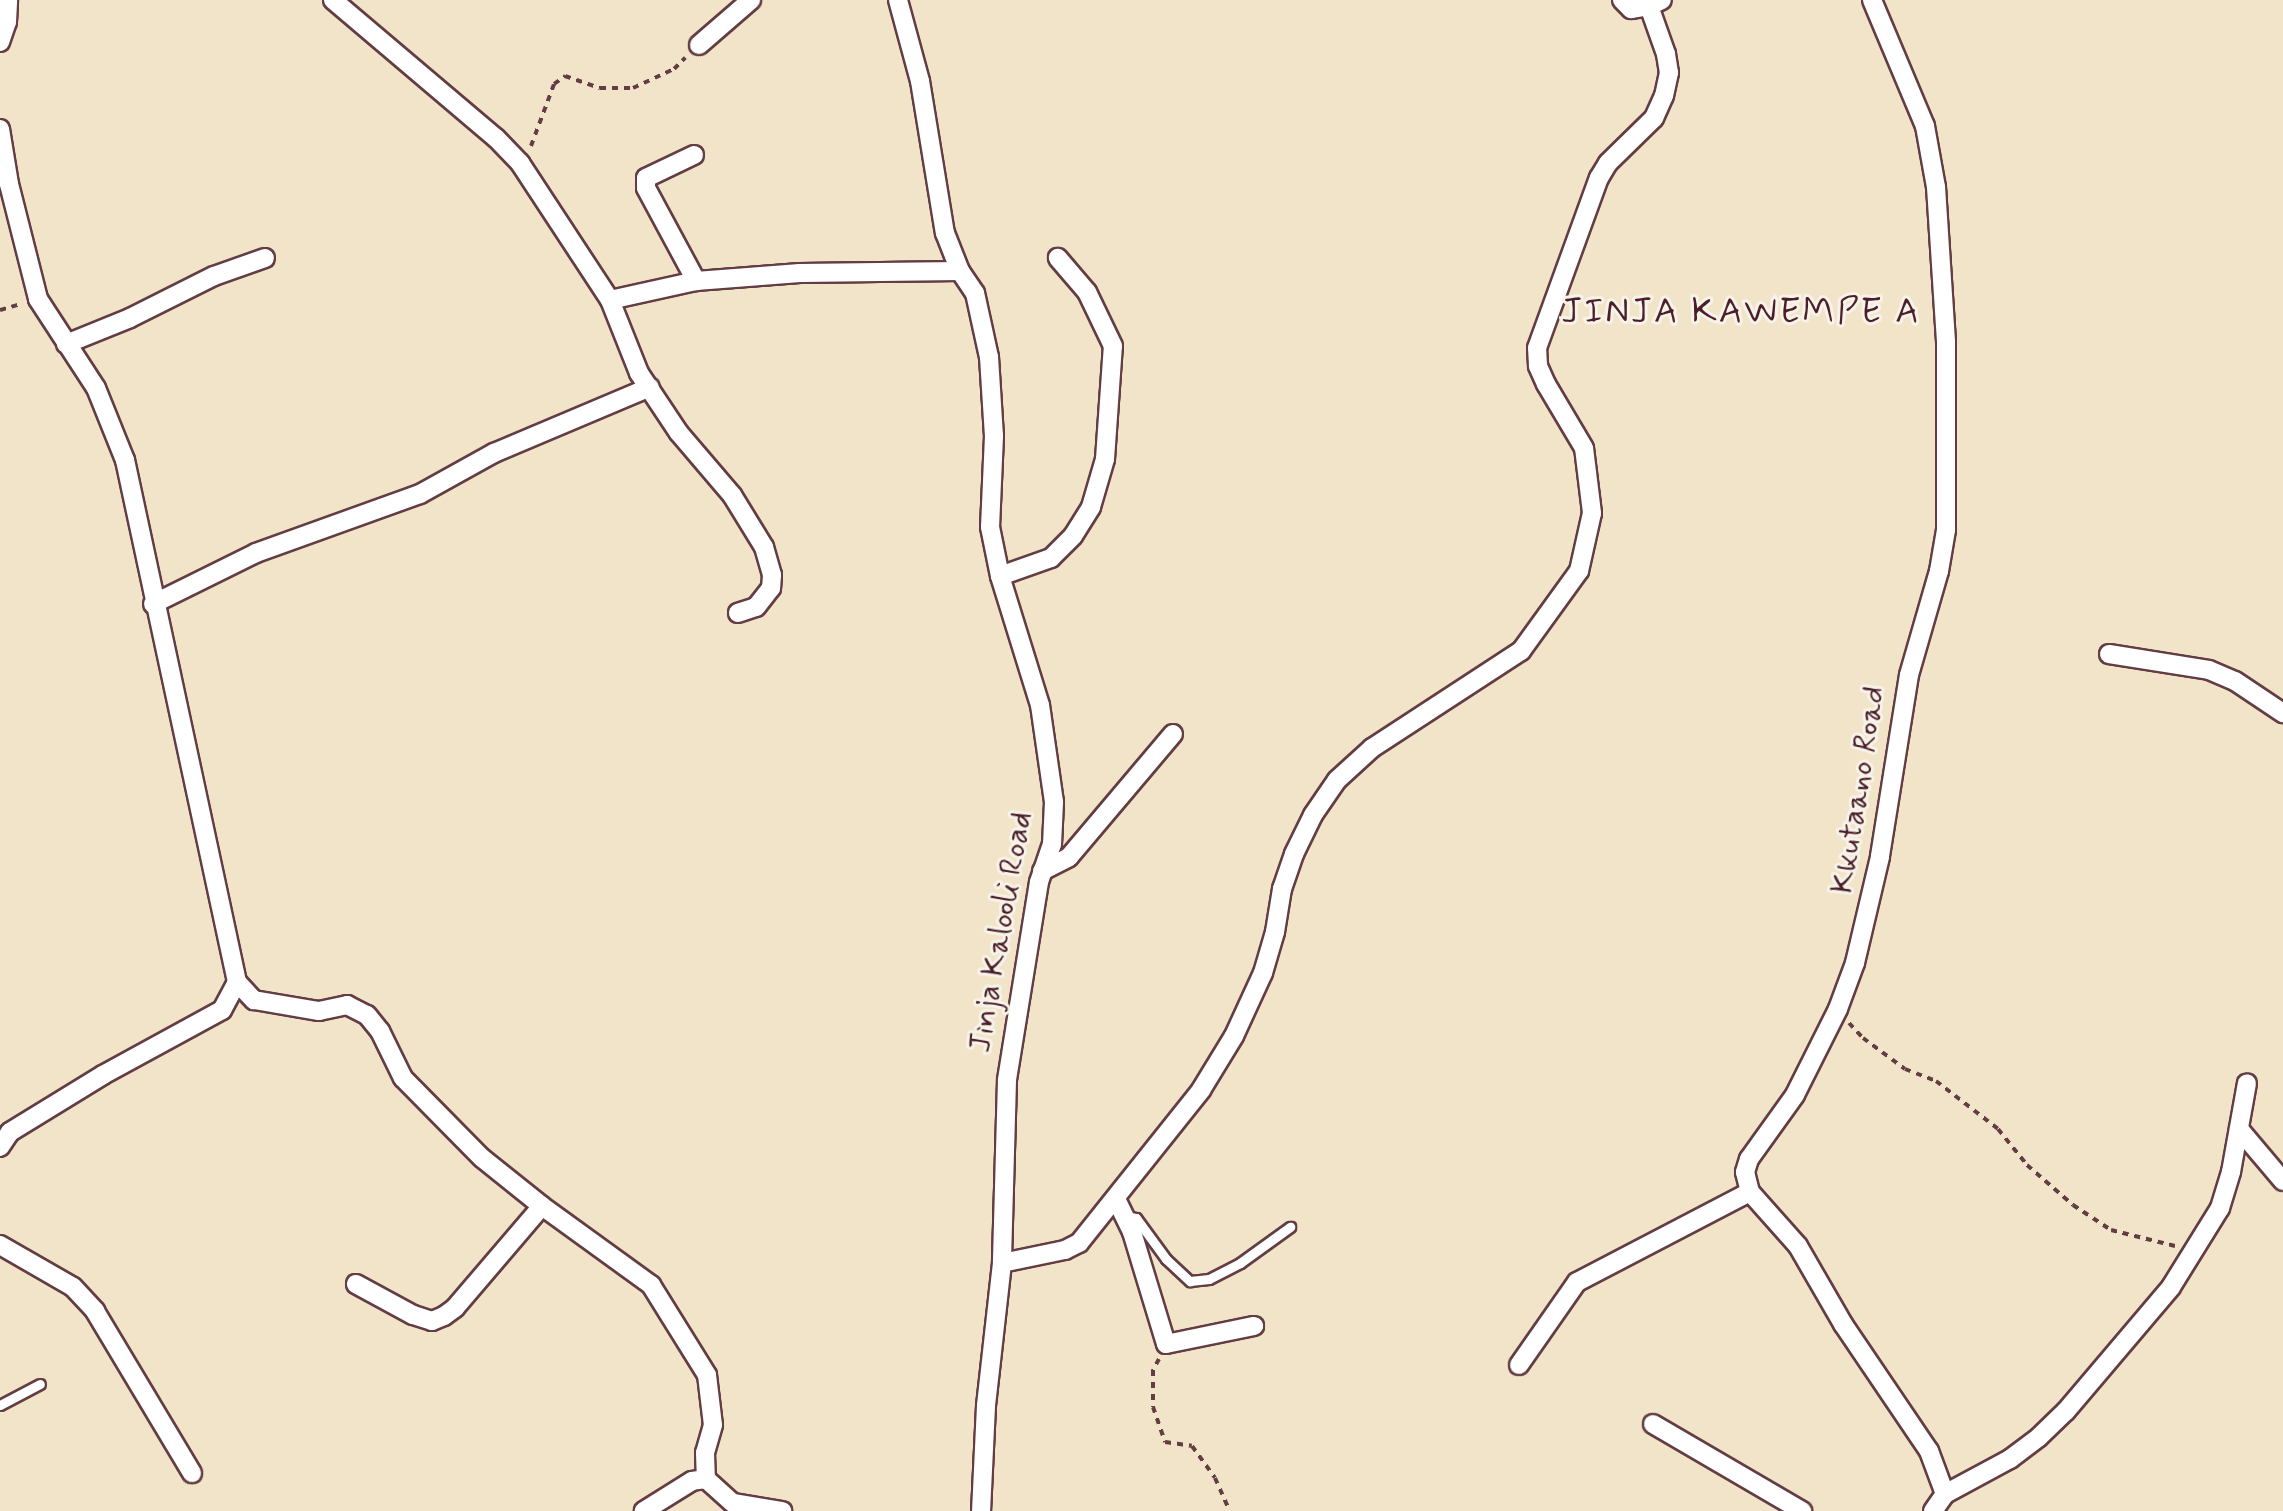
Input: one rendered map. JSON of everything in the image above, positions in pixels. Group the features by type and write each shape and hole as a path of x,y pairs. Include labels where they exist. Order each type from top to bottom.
{"street":[{"path":"0,42 7,22 8,0"},
{"path":"333,0 496,138 522,167 610,300 639,373 666,416 732,495 764,547 772,575 771,588 756,607 738,613"},
{"path":"699,45 751,0"},
{"name":"Jinja Kalooli Road","path":"898,0 920,81 945,233 960,271 975,293 989,357 994,436 990,527 1000,576 1040,705 1054,802 1052,844 1042,871 1007,1080 1002,1263 986,1406 981,1511"},
{"path":"1002,1263 1065,1250 1079,1243 1120,1207 1201,1090 1234,1036 1263,973 1275,932 1282,889 1294,854 1313,815 1337,780 1372,748 1521,651 1579,571 1592,513 1584,448 1546,384 1538,366 1537,348 1599,178 1608,163 1654,118 1664,96 1669,73 1655,3 1631,9 1622,0"},
{"name":"Kkutaano Road","path":"1750,1192 1745,1172 1749,1159 1795,1095 1838,1009 1868,921 1901,715 1918,635 1939,571 1948,499 1945,295 1930,151 1925,126 1872,0"},
{"path":"0,129 9,184 38,299 96,388 125,460 153,604 237,982 254,1000 319,1011 347,1005 367,1015 380,1031 403,1078 482,1158 651,1285 675,1318 707,1375 713,1425 705,1453 706,1479 725,1511"},
{"path":"694,155 646,178 652,201 696,281"},
{"path":"66,344 130,318 214,276 265,258"},
{"path":"1000,576 1051,558 1073,536 1091,507 1105,459 1113,346 1087,292 1058,258"},
{"path":"610,300 696,281 800,273 960,271"},
{"path":"153,604 256,553 420,494 494,453 650,387"},
{"path":"2109,654 2209,670 2235,681 2283,713"},
{"path":"1042,871 1069,857 1173,734"},
{"path":"0,1147 10,1132 103,1075 222,1010 237,982"},
{"path":"1933,1511 1945,1494 2010,1459 2066,1411 2139,1328 2197,1250 2224,1199 2247,1083"},
{"path":"2239,1129 2283,1181"},
{"path":"1519,1365 1583,1277 1750,1192 1798,1246 1843,1324 1919,1435 1945,1494"},
{"path":"356,1284 413,1315 432,1321 444,1316 455,1308 542,1206"},
{"path":"1120,1207 1147,1276 1166,1344 1254,1326"},
{"path":"0,1245 73,1287 95,1311 192,1473"},
{"path":"1653,1424 1802,1511"},
{"path":"644,1511 692,1481 706,1479 733,1503 782,1511"}],"lane":[{"path":"1120,1207 1136,1218 1166,1259 1190,1281 1209,1279 1240,1263 1290,1227"},
{"path":"0,1405 40,1384"}],"path":[{"path":"522,167 554,84 565,76 600,88 633,88 674,69 699,45"},
{"path":"1838,1009 1863,1038 1905,1069 1936,1081 1998,1129 2027,1165 2073,1205 2111,1230 2197,1250"},
{"path":"1166,1344 1153,1370 1153,1407 1165,1442 1192,1446 1215,1478 1230,1511"}],"district":[{"name":"JINJA KAWEMPE A","path":"1741,313"}]}
